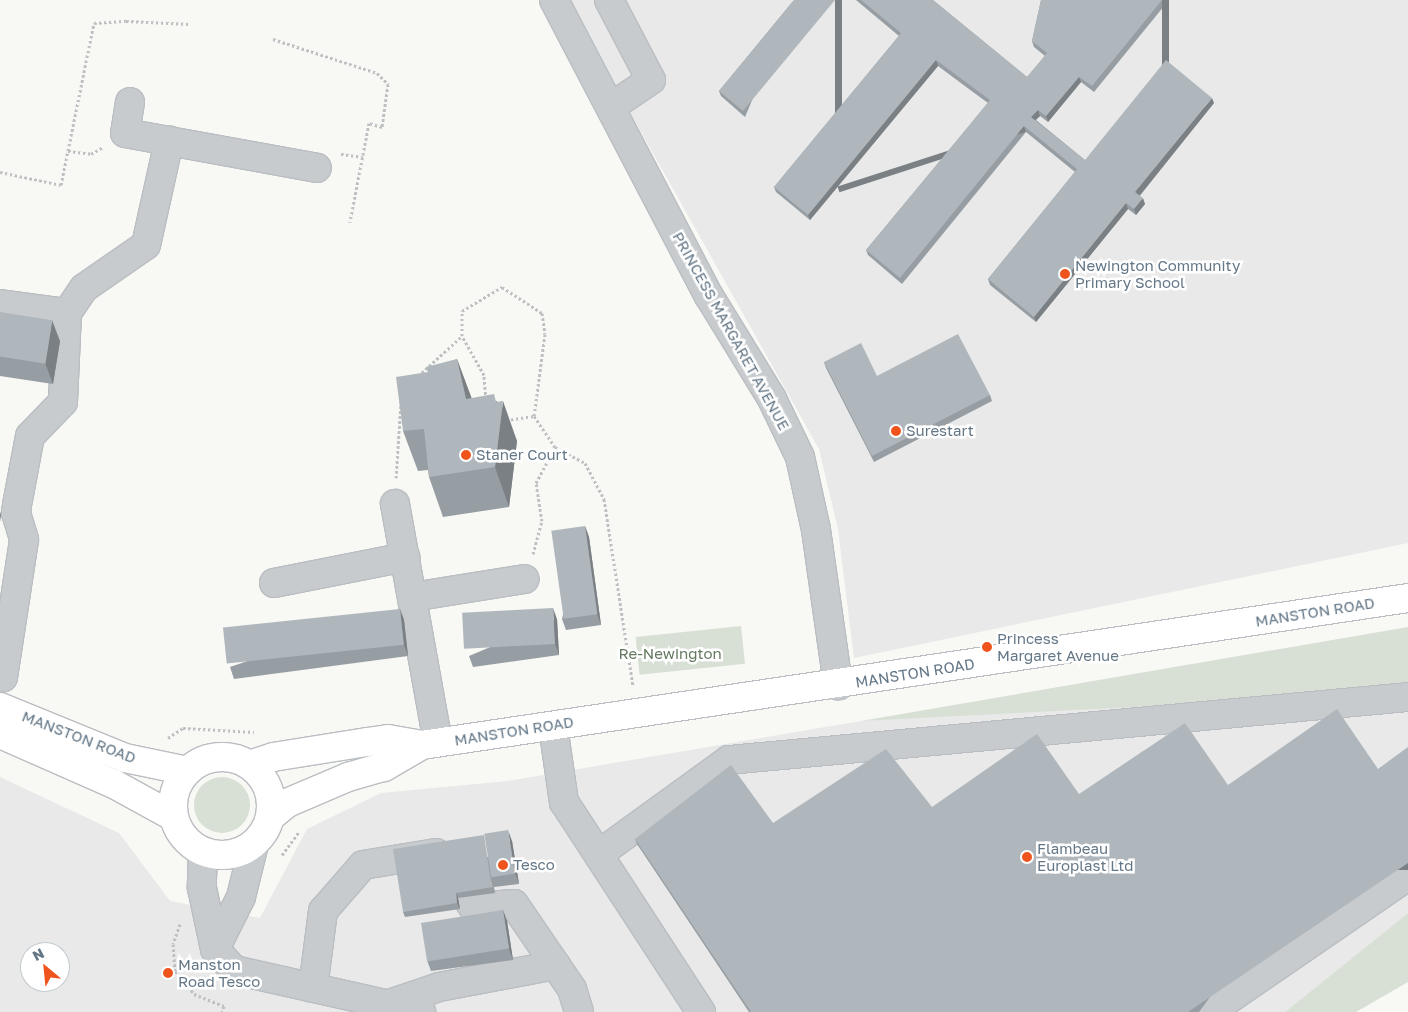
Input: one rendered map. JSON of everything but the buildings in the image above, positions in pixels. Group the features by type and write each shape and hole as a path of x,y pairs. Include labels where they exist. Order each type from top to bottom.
{"main road":[{"name":"MANSTON ROAD","path":"249,765 273,757 388,739 430,743 553,726 637,711 838,685 1408,598"},
{"name":"MANSTON ROAD","path":"0,706 125,758 188,771"},
{"name":"MANSTON ROAD","path":"0,734 114,784 174,817"},
{"name":"MANSTON ROAD","path":"254,844 264,832 270,817 287,803 348,777 384,767 430,743"},
{"path":"254,844 230,854 203,851 185,837 174,817 174,798 188,771 201,762 218,757 234,758 249,765 268,788 270,817"}],"street":[{"name":"PRINCESS MARGARET AVENUE","path":"554,0 709,296 772,399 800,457 816,530 838,685"},
{"path":"609,0 652,80 611,107"},
{"path":"130,102 125,133 317,168"},
{"path":"3,677 24,540 16,513 17,505 30,436 63,402 67,313 84,288 146,245 169,141"},
{"path":"0,304 67,313"},
{"path":"395,504 412,597 430,743"},
{"path":"274,583 404,557"},
{"path":"412,597 525,579"},
{"path":"599,854 729,760 1408,696"},
{"path":"553,726 564,802 701,1012"},
{"path":"216,948 241,897 254,844"},
{"path":"203,851 202,888 216,948 234,970 421,1012"},
{"path":"313,988 323,911 363,865 436,853 473,907 514,904 572,989 579,1012"},
{"path":"1210,1012 1408,876"},
{"path":"390,1004 439,987 556,965"}],"path":[{"path":"0,172 61,185 94,23 126,20 189,24"},
{"path":"274,39 377,73 388,84 382,127 369,123 350,222"},
{"path":"68,151 91,154 125,133"},
{"path":"487,404 484,375 462,336 462,311 502,287 542,313 545,334 534,416 555,447 585,463 604,499 637,711"},
{"path":"414,382 462,336"},
{"path":"395,504 400,404 404,396"},
{"path":"498,421 534,416"},
{"path":"525,579 542,521 536,483 555,447"},
{"path":"163,741 183,728 257,732"},
{"path":"278,860 300,830"}],"shaded area":[{"name":"Newington Community Primary School","path":"570,0 1408,0 1408,543 854,658 838,529 819,449 576,16"},
{"path":"1408,678 1408,913 1285,1012 0,1012 0,777 119,833 170,901 260,918 307,829 381,793 508,781 861,721"}],"green space":[{"name":"Re-Newington","path":"741,626 745,664 640,675 636,637"},
{"path":"1408,627 1408,682 1194,704 861,721"},
{"path":"217,777 227,777 242,785 248,794 250,805 248,816 242,825 227,833 217,833 206,828 199,821 194,810 194,800 199,789 206,782"},
{"path":"1408,913 1408,982 1356,1012 1285,1012"}],"place":[{"name":"Newington Community Primary School","path":"1065,274"},
{"name":"Surestart","path":"896,431"},
{"name":"Staner Court","path":"466,455"},
{"name":"Princess Margaret Avenue","path":"987,647"},
{"name":"Flambeau Europlast Ltd","path":"1027,857"},
{"name":"Tesco","path":"503,865"},
{"name":"Manston Road Tesco","path":"168,973"}]}
